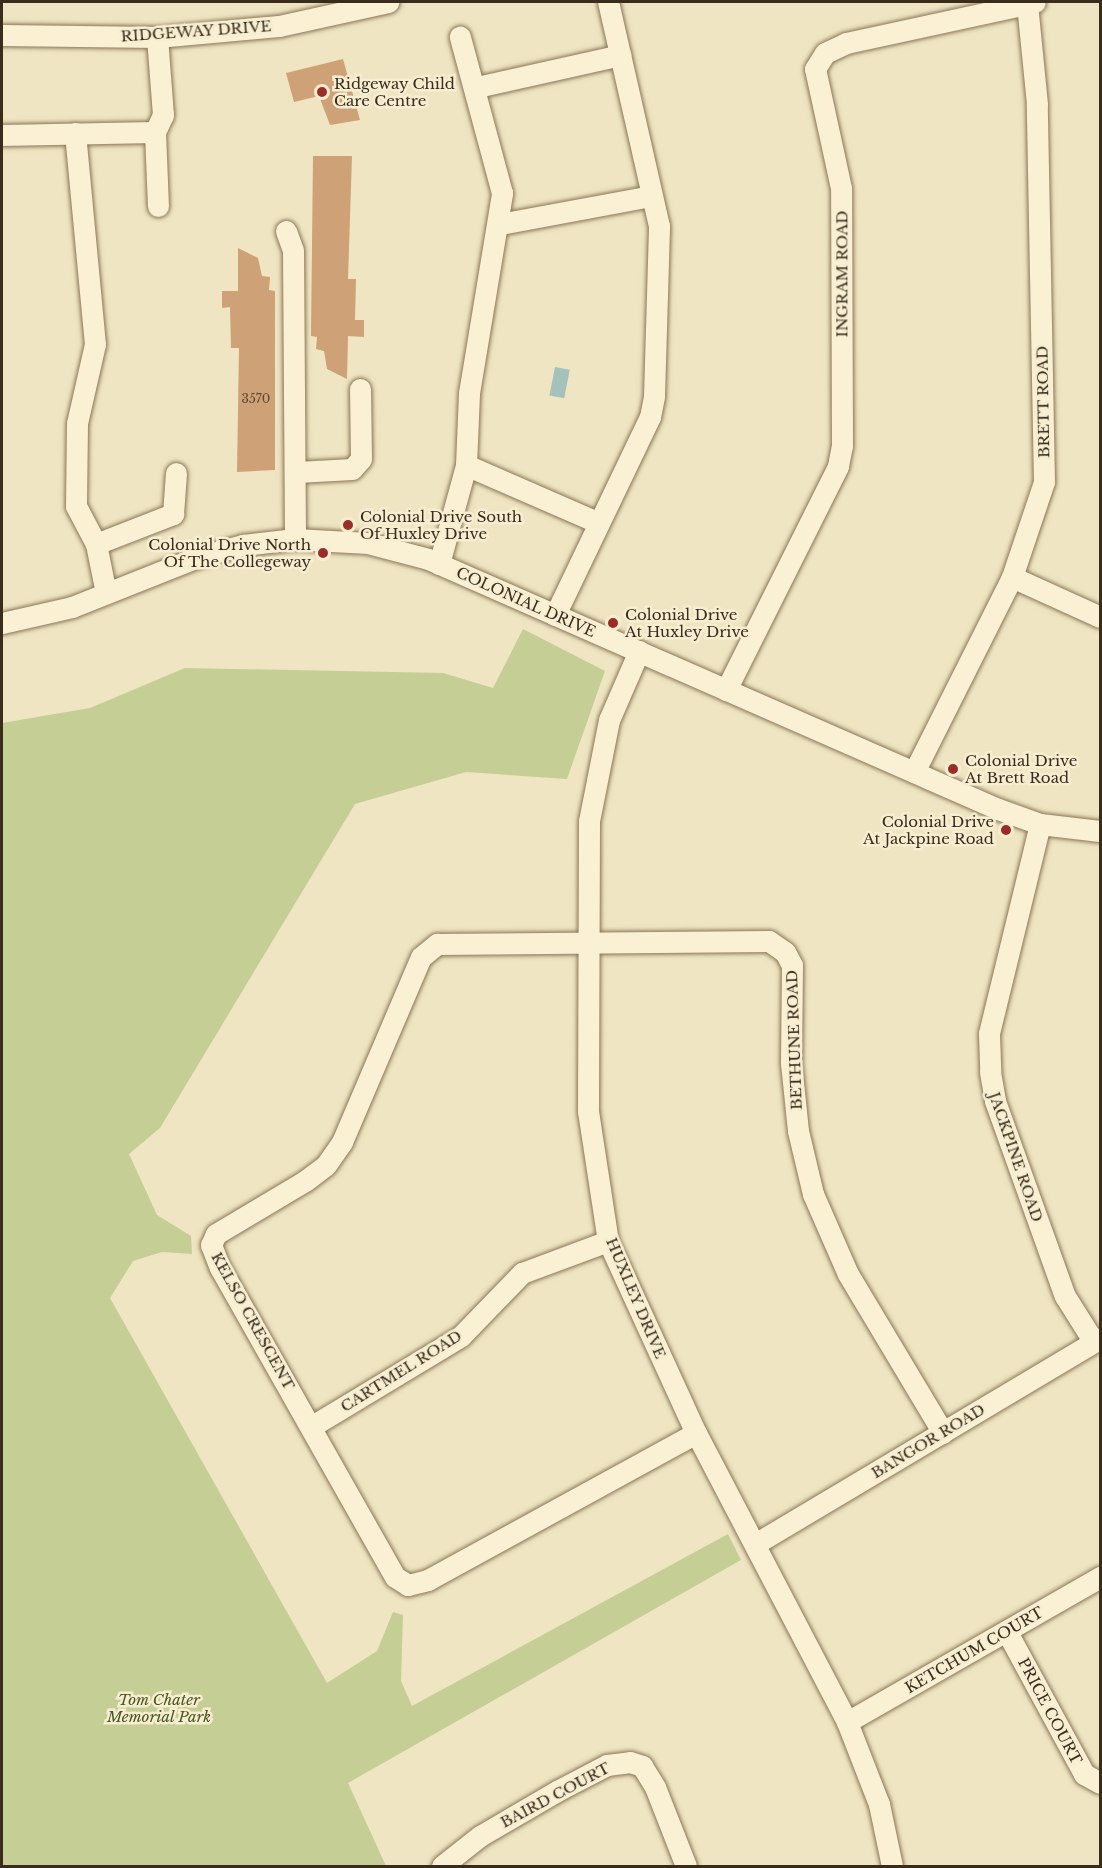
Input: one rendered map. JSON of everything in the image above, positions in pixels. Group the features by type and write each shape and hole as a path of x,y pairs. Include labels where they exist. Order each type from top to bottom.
{"street":[{"name":"RIDGEWAY DRIVE","path":"2,35 157,37 279,26 388,2"},
{"path":"555,615 597,522 650,417 654,396 659,226 608,2"},
{"name":"BRETT ROAD","path":"914,772 1012,577 1044,482 1037,104 1031,2"},
{"name":"INGRAM ROAD","path":"726,690 838,466 842,446 841,188 815,69 825,53 846,43 1031,2"},
{"path":"157,37 162,116 154,132 158,206"},
{"path":"439,564 466,465 469,393 500,224 502,193 477,87 460,37"},
{"path":"477,87 620,55"},
{"path":"2,135 154,132"},
{"path":"75,133 95,344 77,423 76,506 96,544 106,593"},
{"path":"500,224 651,196"},
{"path":"286,231 293,250 297,472 295,538"},
{"path":"297,472 352,469 361,459 360,389"},
{"path":"466,465 597,522"},
{"path":"96,544 172,514 176,474"},
{"name":"COLONIAL DRIVE","path":"2,623 106,593 219,550 295,538 368,543 439,564 914,772 1040,824 1101,831"},
{"path":"1012,577 1101,617"},
{"name":"HUXLEY DRIVE","path":"639,651 595,770 589,822 593,941 588,1111 608,1241 696,1433 847,1722 879,1804 892,1866"},
{"name":"JACKPINE ROAD","path":"1040,824 989,1034 990,1072 995,1101 1065,1296 1096,1338"},
{"name":"KELSO CRESCENT","path":"593,941 437,944 421,957 342,1142 326,1165 216,1234 211,1245 220,1268 312,1426 395,1577 408,1585 428,1580 696,1433"},
{"name":"BETHUNE ROAD","path":"593,941 769,941 785,952 792,965 798,1131 813,1194 848,1274 943,1433"},
{"name":"CARTMEL ROAD","path":"312,1426 461,1336 522,1273 608,1241"},
{"name":"BANGOR ROAD","path":"755,1544 943,1433 1096,1338"},
{"name":"KETCHUM COURT","path":"847,1722 1101,1577"},
{"name":"PRICE COURT","path":"1007,1632 1084,1774 1101,1783"},
{"name":"BAIRD COURT","path":"442,1866 480,1836 557,1791 607,1765 630,1762 642,1766 655,1787 686,1866"}],"green space":[{"name":"Tom Chater Memorial Park","path":"523,629 605,671 567,779 466,772 355,804 160,1128 129,1154 157,1215 191,1236 192,1254 162,1252 133,1261 110,1298 327,1683 377,1651 393,1612 403,1615 401,1681 412,1706 728,1534 741,1560 348,1783 386,1866 2,1866 2,723 90,708 185,668 443,673 493,688"}],"water":[{"path":"555,367 570,370 564,398 549,395"}],"building":[{"name":"Ridgeway Child Care Centre","path":"343,59 360,120 330,125 319,96 294,102 286,73"},
{"path":"313,156 352,156 348,279 356,279 355,320 364,320 364,337 348,336 347,379 327,369 324,351 316,349 317,337 311,336"},
{"path":"238,248 258,258 262,276 270,277 269,290 275,291 275,470 237,472 239,348 231,348 230,307 222,308 222,291 238,291"}],"place":[{"name":"Ridgeway Child Care Centre","path":"322,92"},
{"name":"Colonial Drive South Of Huxley Drive","path":"348,525"},
{"name":"Colonial Drive North Of The Collegeway","path":"323,553"},
{"name":"Colonial Drive At Huxley Drive","path":"613,623"},
{"name":"Colonial Drive At Brett Road","path":"953,769"},
{"name":"Colonial Drive At Jackpine Road","path":"1006,830"}]}
